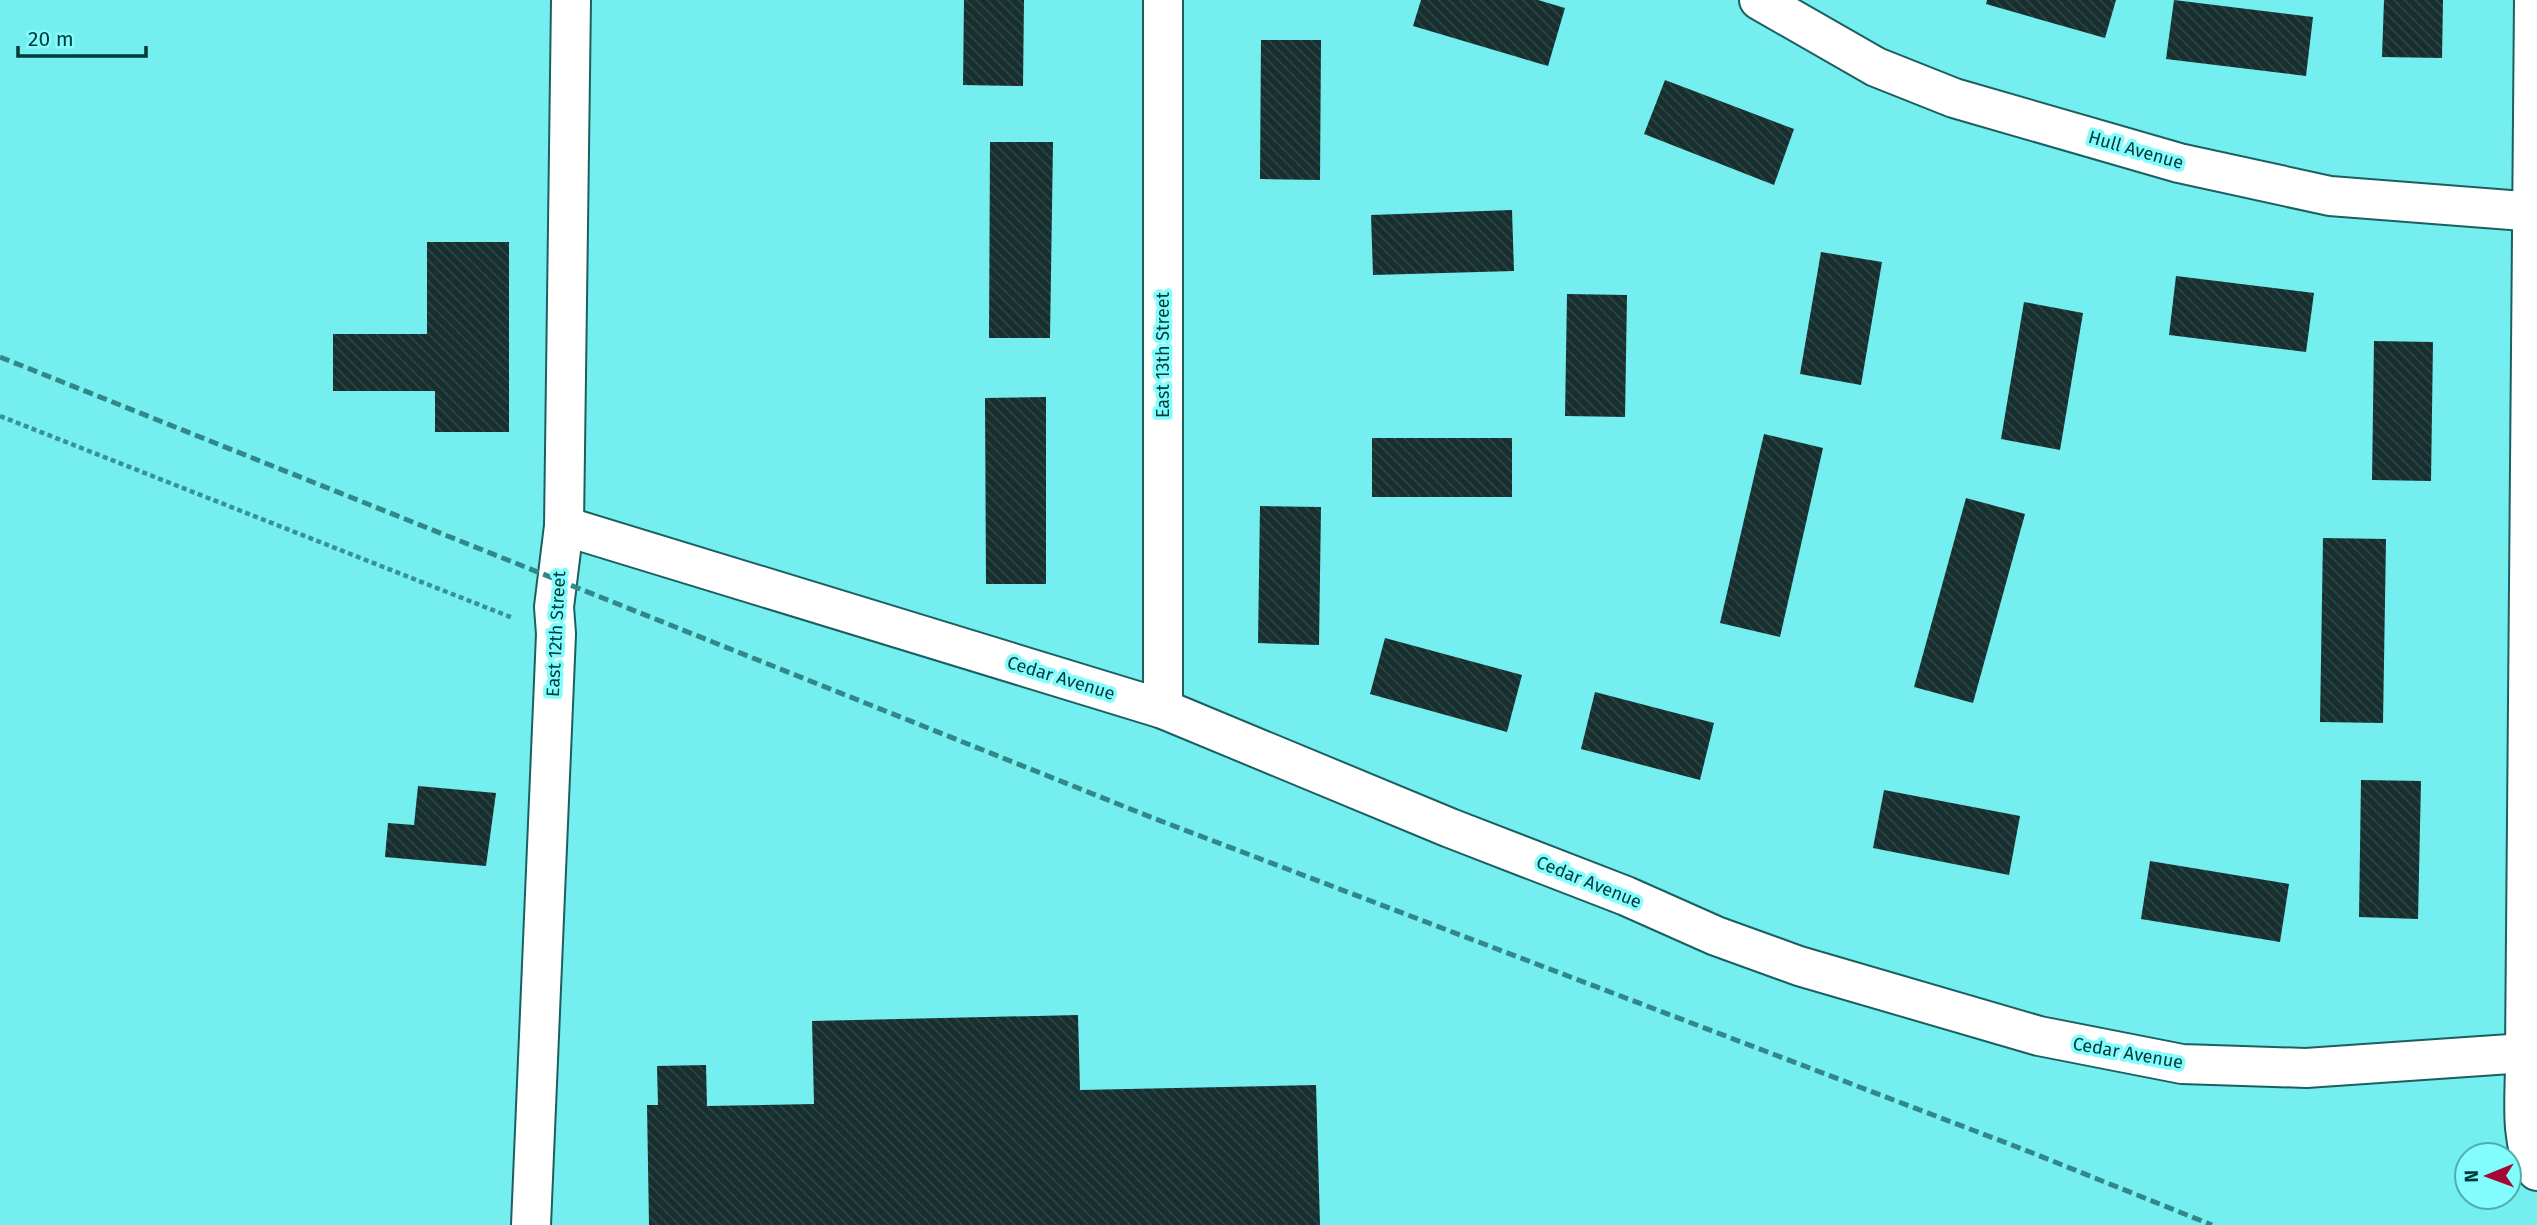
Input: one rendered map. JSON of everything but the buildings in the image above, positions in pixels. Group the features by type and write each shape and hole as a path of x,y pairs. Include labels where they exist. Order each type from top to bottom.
{"street":[{"name":"East 12th Street","path":"531,1225 556,634 554,607 564,526 571,0"},
{"name":"East 13th Street","path":"1163,0 1163,709"},
{"name":"Hull Avenue","path":"1759,0 1876,66 1954,98 2179,163 2330,196 2534,211"},
{"path":"2535,0 2525,1053 2526,1133 2531,1160 2537,1171"},
{"name":"Cedar Avenue","path":"564,526 1163,709 1450,828 1626,896 1716,936 1799,965 2039,1036 2182,1065 2306,1068 2525,1053"}],"path":[{"path":"0,416 556,634"}],"railway":[{"path":"0,357 1153,818 2025,1150 2212,1225"}]}
